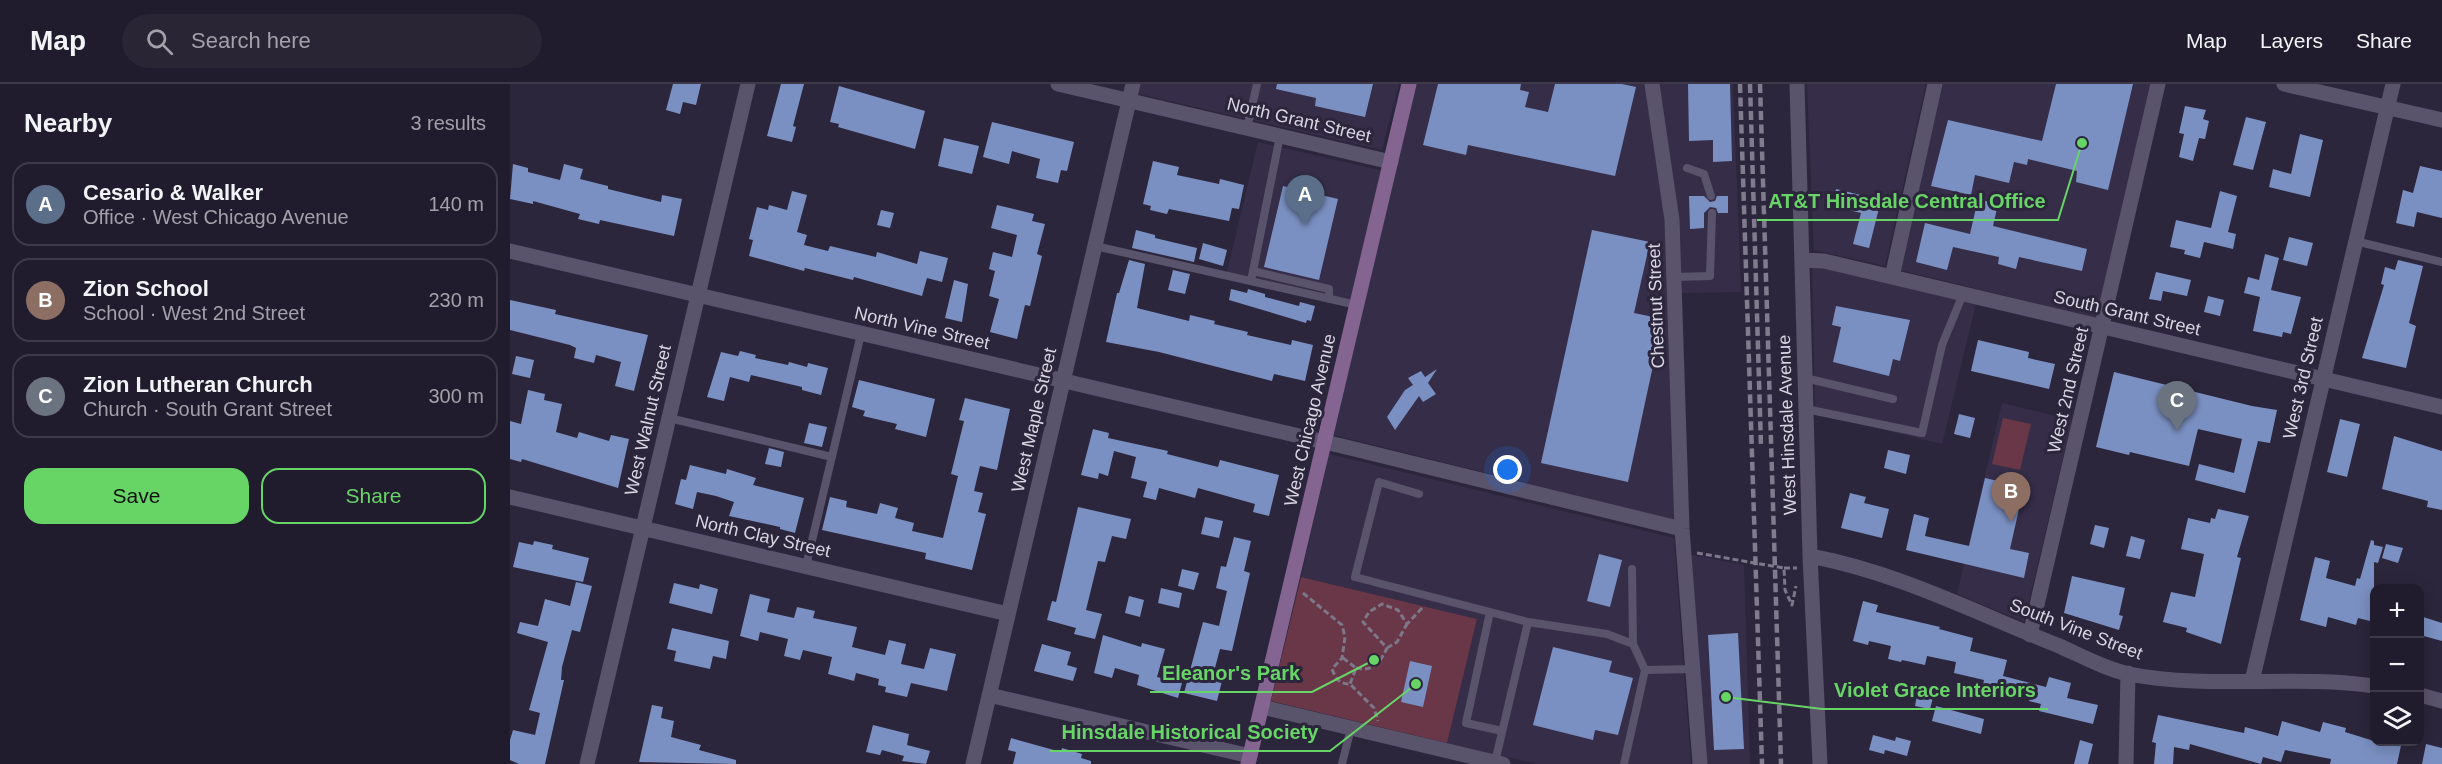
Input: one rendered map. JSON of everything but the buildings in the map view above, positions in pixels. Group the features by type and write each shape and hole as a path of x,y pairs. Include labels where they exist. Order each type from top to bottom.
{"main road":[{"name":"West Chicago Avenue","path":"1249,760 1409,84"}],"street":[{"name":"West Walnut Street","path":"587,764 748,84"},
{"name":"North Grant Street","path":"1058,84 1391,162"},
{"name":"West Maple Street","path":"973,764 1133,84"},
{"name":"Chestnut Street","path":"1652,84 1672,220 1682,529 1700,764"},
{"name":"West Hinsdale Avenue","path":"1797,84 1810,556 1820,764"},
{"path":"1892,277 1935,84"},
{"name":"West 2nd Street","path":"2030,635 2158,84"},
{"path":"2284,84 2442,120"},
{"name":"West 3rd Street","path":"2252,681 2393,84"},
{"name":"North Vine Street","path":"510,251 1324,443"},
{"name":"South Grant Street","path":"1802,260 1824,261 2442,407"},
{"path":"1324,443 1682,529"},
{"name":"North Clay Street","path":"510,497 1008,614"},
{"name":"South Vine Street","path":"1810,556 1834,561 1918,587 2030,635 2128,673 2210,681 2317,680 2370,686"},
{"path":"2126,764 2128,673"},
{"path":"989,695 1249,760"},
{"path":"2424,696 2442,701"},
{"path":"1262,707 1380,735 1463,759 1499,763"}],"lane":[{"path":"1247,128 1257,84"},
{"path":"1251,281 1281,136"},
{"path":"1687,168 1704,174 1711,196"},
{"path":"1675,277 1710,276 1712,213"},
{"path":"2355,242 2442,262"},
{"path":"1095,246 1357,305"},
{"path":"1253,272 1329,289 1329,299"},
{"path":"1806,409 1922,433 1942,345 1964,294"},
{"path":"806,566 861,334"},
{"path":"1805,378 1893,399"},
{"path":"669,418 832,457"},
{"path":"1419,494 1379,482 1355,577 1528,622 1607,634 1634,644"},
{"path":"1624,764 1645,670 1634,644 1632,569"},
{"path":"1490,612 1466,723 1502,731"},
{"path":"1499,763 1502,731 1528,622"},
{"path":"1645,670 1693,669"},
{"path":"1342,764 1351,728"}],"path":[{"path":"1695,553 1784,568 1797,568 1792,604 1785,590 1784,568"},
{"path":"1291,584 1342,625 1344,637 1342,658 1332,669 1335,678 1343,684 1350,684 1374,708 1380,735"},
{"path":"1342,658 1356,668 1372,668 1381,662 1387,648 1397,642 1407,624 1416,617 1430,597"},
{"path":"1387,648 1364,622 1370,612 1382,604 1398,610 1407,624"},
{"path":"1350,684 1356,668"}],"shaded area":[{"path":"1141,84 1399,84 1382,150 1139,94"},
{"path":"1415,84 1646,84 1666,212 1676,520 1334,435"},
{"path":"1657,84 1733,84 1741,292 1680,293"},
{"path":"1807,84 1926,84 1885,266 1814,250"},
{"path":"1943,84 2155,84 2100,319 1900,270"},
{"path":"1258,142 1384,171 1352,300 1227,272"},
{"path":"1812,265 1976,304 1942,444 1815,413"},
{"path":"2002,403 2072,420 2024,622 1957,594"},
{"path":"2003,418 2031,424 2020,470 1992,464"},
{"path":"1329,454 1674,538 1691,764 1537,764 1447,743 1477,619 1301,577"},
{"path":"1687,554 1744,565 1750,764 1703,764"},
{"path":"1301,577 1477,619 1447,743 1271,701"}],"railway":[{"path":"1740,84 1762,764"},
{"path":"1750,84 1761,446"},
{"path":"1760,84 1781,764"}],"place":[{"name":"AT&T Hinsdale Central Office","path":"2082,143"},
{"name":"Cesario & Walker","path":"1305,225"},
{"name":"Zion Lutheran Church","path":"2177,431"},
{"name":"Zion School","path":"2011,522"},
{"name":"Eleanor's Park","path":"1374,660"},
{"name":"Hinsdale Historical Society","path":"1416,684"},
{"name":"Violet Grace Interiors","path":"1726,697"}]}
